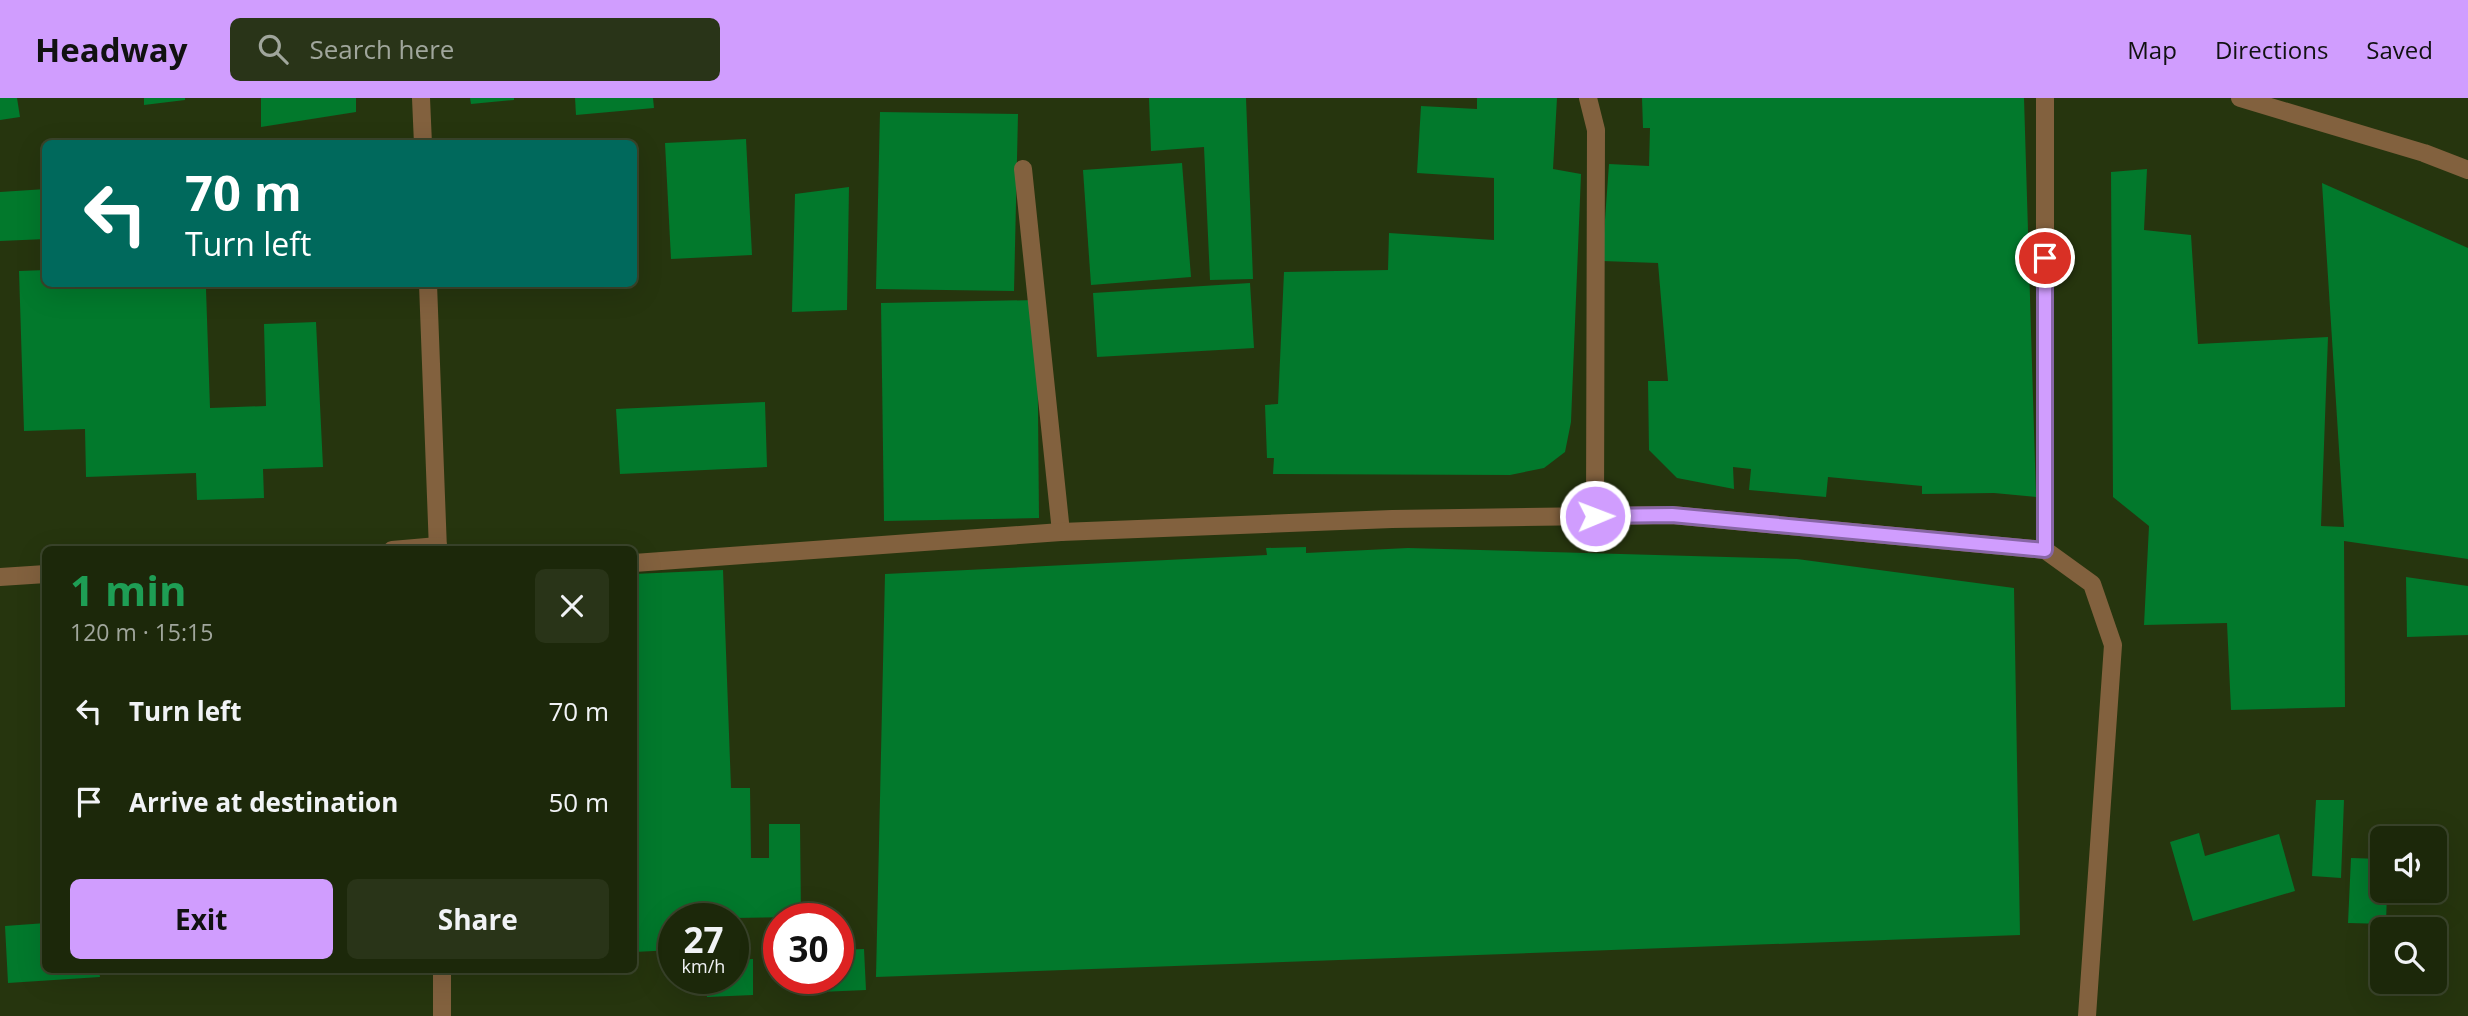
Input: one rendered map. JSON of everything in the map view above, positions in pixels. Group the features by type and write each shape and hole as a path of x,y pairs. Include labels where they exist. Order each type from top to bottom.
{"street":[{"path":"421,98 423,140"},
{"path":"1588,98 1596,130 1595,516"},
{"path":"2045,98 2045,550"},
{"path":"2240,98 2424,153 2468,170"},
{"path":"1023,169 1060,532"},
{"path":"428,287 438,546"},
{"path":"637,563 1060,532 1392,519 1672,515 2045,550 2092,584 2113,645 2087,1016"},
{"path":"0,577 42,574"},
{"path":"442,973 442,1016"}],"building":[{"path":"0,98 17,98 20,117 0,120"},
{"path":"144,98 185,98 185,100 144,105"},
{"path":"261,98 356,98 356,112 261,127"},
{"path":"470,98 514,98 514,100 471,104"},
{"path":"575,98 653,98 654,108 576,115"},
{"path":"1149,98 1246,98 1253,279 1210,280 1204,147 1151,151"},
{"path":"1477,98 1557,98 1553,169 1581,174 1571,422 1565,452 1544,468 1510,475 1273,474 1274,458 1267,458 1265,405 1278,404 1284,272 1388,270 1389,233 1494,240 1494,178 1417,173 1421,106 1477,109"},
{"path":"1642,98 2024,98 2036,497 1994,493 1922,494 1922,486 1828,477 1826,497 1749,490 1751,469 1733,467 1734,489 1677,478 1649,450 1648,381 1668,381 1658,263 1602,261 1609,164 1649,166 1650,128 1643,128"},
{"path":"880,112 1018,114 1014,291 876,289"},
{"path":"746,139 752,255 671,259 665,143"},
{"path":"1182,163 1191,277 1091,285 1083,170"},
{"path":"2147,169 2144,230 2191,235 2198,344 2328,337 2321,526 2344,527 2322,183 2468,248 2468,559 2344,541 2345,707 2231,710 2227,623 2144,625 2149,526 2113,497 2111,172"},
{"path":"849,187 847,310 792,312 795,194"},
{"path":"42,189 42,239 0,241 0,192"},
{"path":"42,270 42,287 248,287 206,289 210,408 266,406 264,324 316,322 323,467 263,469 264,498 197,500 196,473 86,477 85,429 24,431 19,271"},
{"path":"1250,283 1254,348 1097,357 1093,293"},
{"path":"1037,300 1039,518 884,521 881,303"},
{"path":"765,402 767,467 620,474 616,409"},
{"path":"1306,547 1306,553 1408,548 1797,559 2014,588 2020,935 876,977 885,574 1267,555 1266,548"},
{"path":"723,570 731,788 750,788 751,858 769,858 769,824 800,824 801,903 763,903 763,918 749,918 749,903 658,903 658,951 637,952 637,574"},
{"path":"2406,577 2468,586 2468,635 2407,637"},
{"path":"2316,800 2344,800 2341,878 2312,876"},
{"path":"2199,833 2205,856 2279,834 2295,891 2193,921 2170,842"},
{"path":"2351,858 2370,859 2370,903 2387,903 2386,917 2370,917 2370,924 2348,923"},
{"path":"42,923 42,973 99,973 100,977 8,983 5,926"},
{"path":"854,949 864,949 866,990 854,991"},
{"path":"749,959 753,959 753,995 707,997 707,994 749,994"},
{"path":"148,973 241,973 148,974"}],"route":[{"path":"1595,516 1672,515 2045,550 2045,258"}]}
